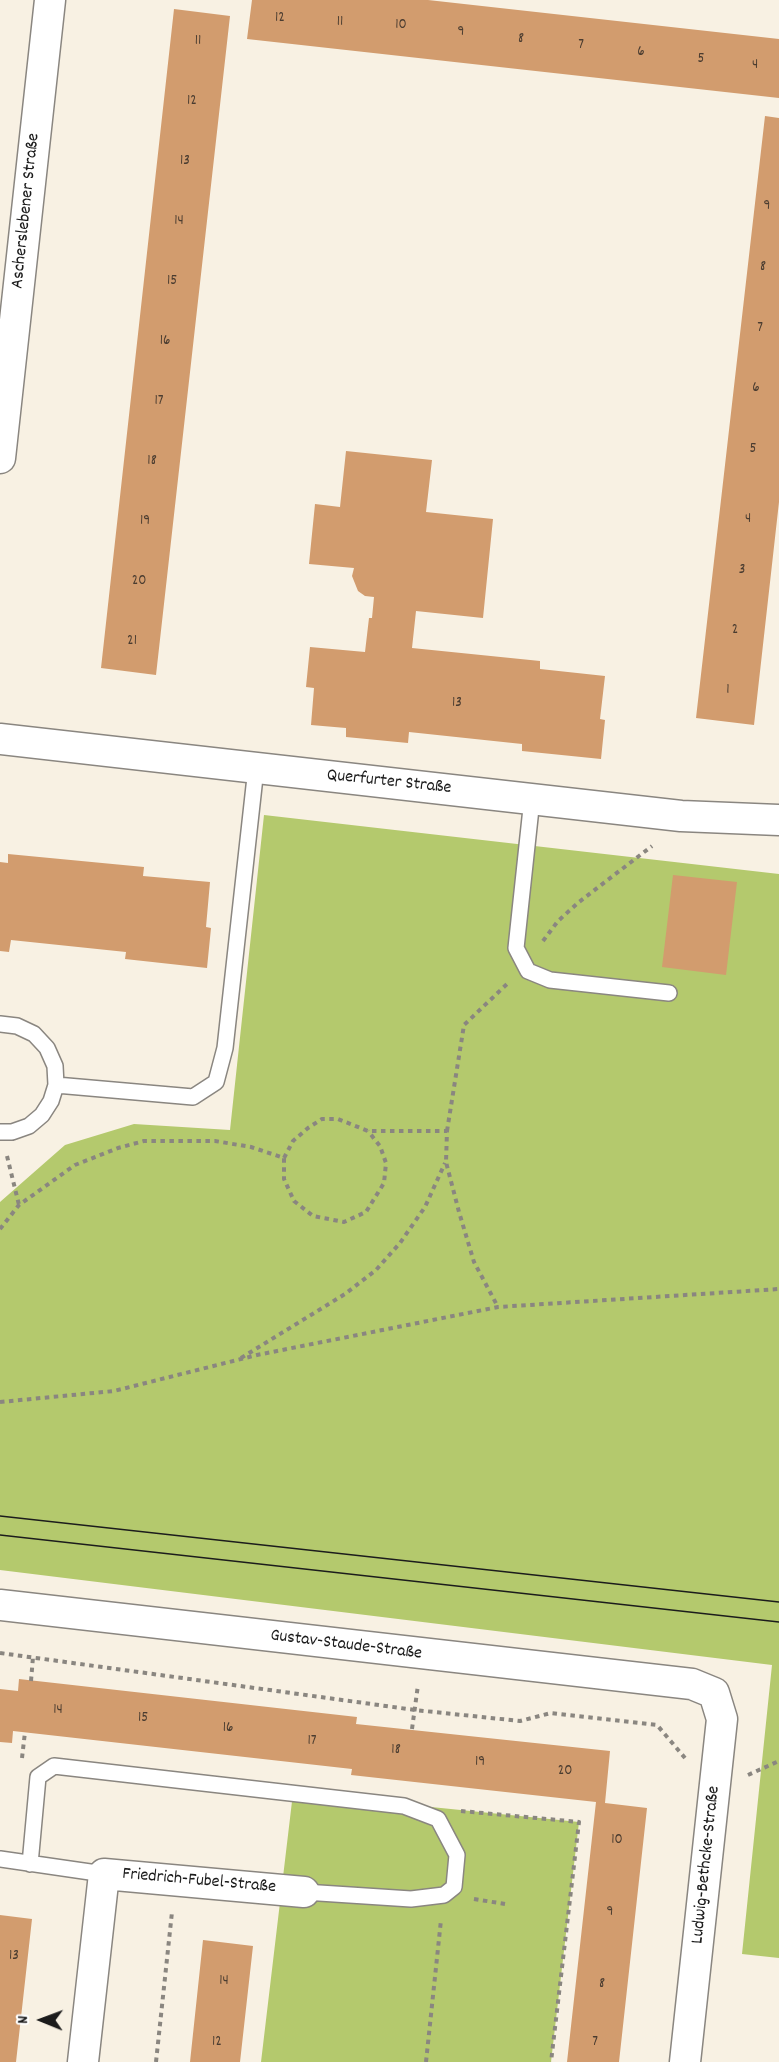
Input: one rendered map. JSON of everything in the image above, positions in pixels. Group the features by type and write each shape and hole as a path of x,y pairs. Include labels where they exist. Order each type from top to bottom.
{"street":[{"name":"Ascherslebener Straße","path":"0,458 50,0"},
{"name":"Querfurter Straße","path":"0,739 681,816 779,820"},
{"name":"Gustav-Staude-Straße","path":"0,1605 422,1655 692,1684"},
{"name":"Ludwig-Bethcke-Straße","path":"685,2062 722,1719 714,1693 692,1684"},
{"name":"Friedrich-Fubel-Straße","path":"83,2062 104,1874 304,1892"}],"lane":[{"path":"56,1084 193,1097 216,1082 225,1048 256,768"},
{"path":"532,799 516,948 528,971 550,980 669,993"},
{"path":"0,1024 17,1026 34,1034 47,1048 55,1066 56,1084 51,1101 42,1115 29,1126 12,1132 1,1132"},
{"path":"30,1864 38,1777 54,1766 404,1806 438,1819 457,1855 454,1887 444,1895 411,1899 304,1892"},
{"path":"0,1859 104,1874"}],"path":[{"path":"368,1131 380,1146 386,1163 384,1183 366,1212 344,1222 313,1216 294,1201 284,1179 284,1158 293,1141 322,1119 338,1119 368,1131 447,1131 446,1162 474,1262 498,1307"},
{"path":"1,1132 19,1205"},
{"path":"0,1229 19,1205 75,1165 117,1148 144,1141 215,1141 251,1147 284,1158"},
{"path":"238,1360 345,1294 376,1270 400,1243 426,1207 446,1162"},
{"path":"0,1402 114,1391 238,1360 498,1307 779,1289"},
{"path":"0,1653 415,1710 520,1722 550,1713 657,1725 690,1764"},
{"path":"412,1729 422,1655"},
{"path":"31,1681 33,1657"},
{"path":"404,1806 579,1821 551,2062"},
{"path":"156,2062 176,1881"},
{"path":"426,2062 444,1895"}],"green space":[{"path":"264,815 779,874 779,1958 742,1954 772,1665 0,1570 0,1202 65,1145 134,1124 230,1130"},
{"path":"293,1793 579,1822 551,2062 261,2062"}],"building":[{"path":"252,0 428,0 779,39 779,98 247,39"},
{"path":"174,9 230,16 156,675 101,668"},
{"path":"765,116 779,118 779,502 754,725 696,718"},
{"path":"346,451 432,460 426,512 493,519 483,618 416,611 412,648 540,661 540,669 605,676 600,719 605,720 601,759 522,751 522,744 409,732 408,743 346,737 346,728 311,725 314,688 306,687 310,647 365,652 369,618 372,618 374,597 365,596 358,591 352,576 354,568 309,564 315,504 340,507"},
{"path":"8,854 144,867 143,876 210,882 206,927 211,928 207,968 125,959 126,952 11,940 9,952 0,951 0,862 8,863"},
{"path":"673,875 737,882 726,975 662,967"},
{"path":"19,1679 357,1717 356,1724 610,1751 605,1803 647,1808 619,2062 567,2062 596,1802 351,1775 352,1769 13,1731 12,1743 0,1742 0,1689 18,1691"},
{"path":"0,1915 32,1919 16,2062 0,2062"},
{"path":"203,1940 253,1946 240,2062 190,2062"}],"tram line":[{"path":"0,1516 779,1602"},
{"path":"0,1535 779,1622"}]}
